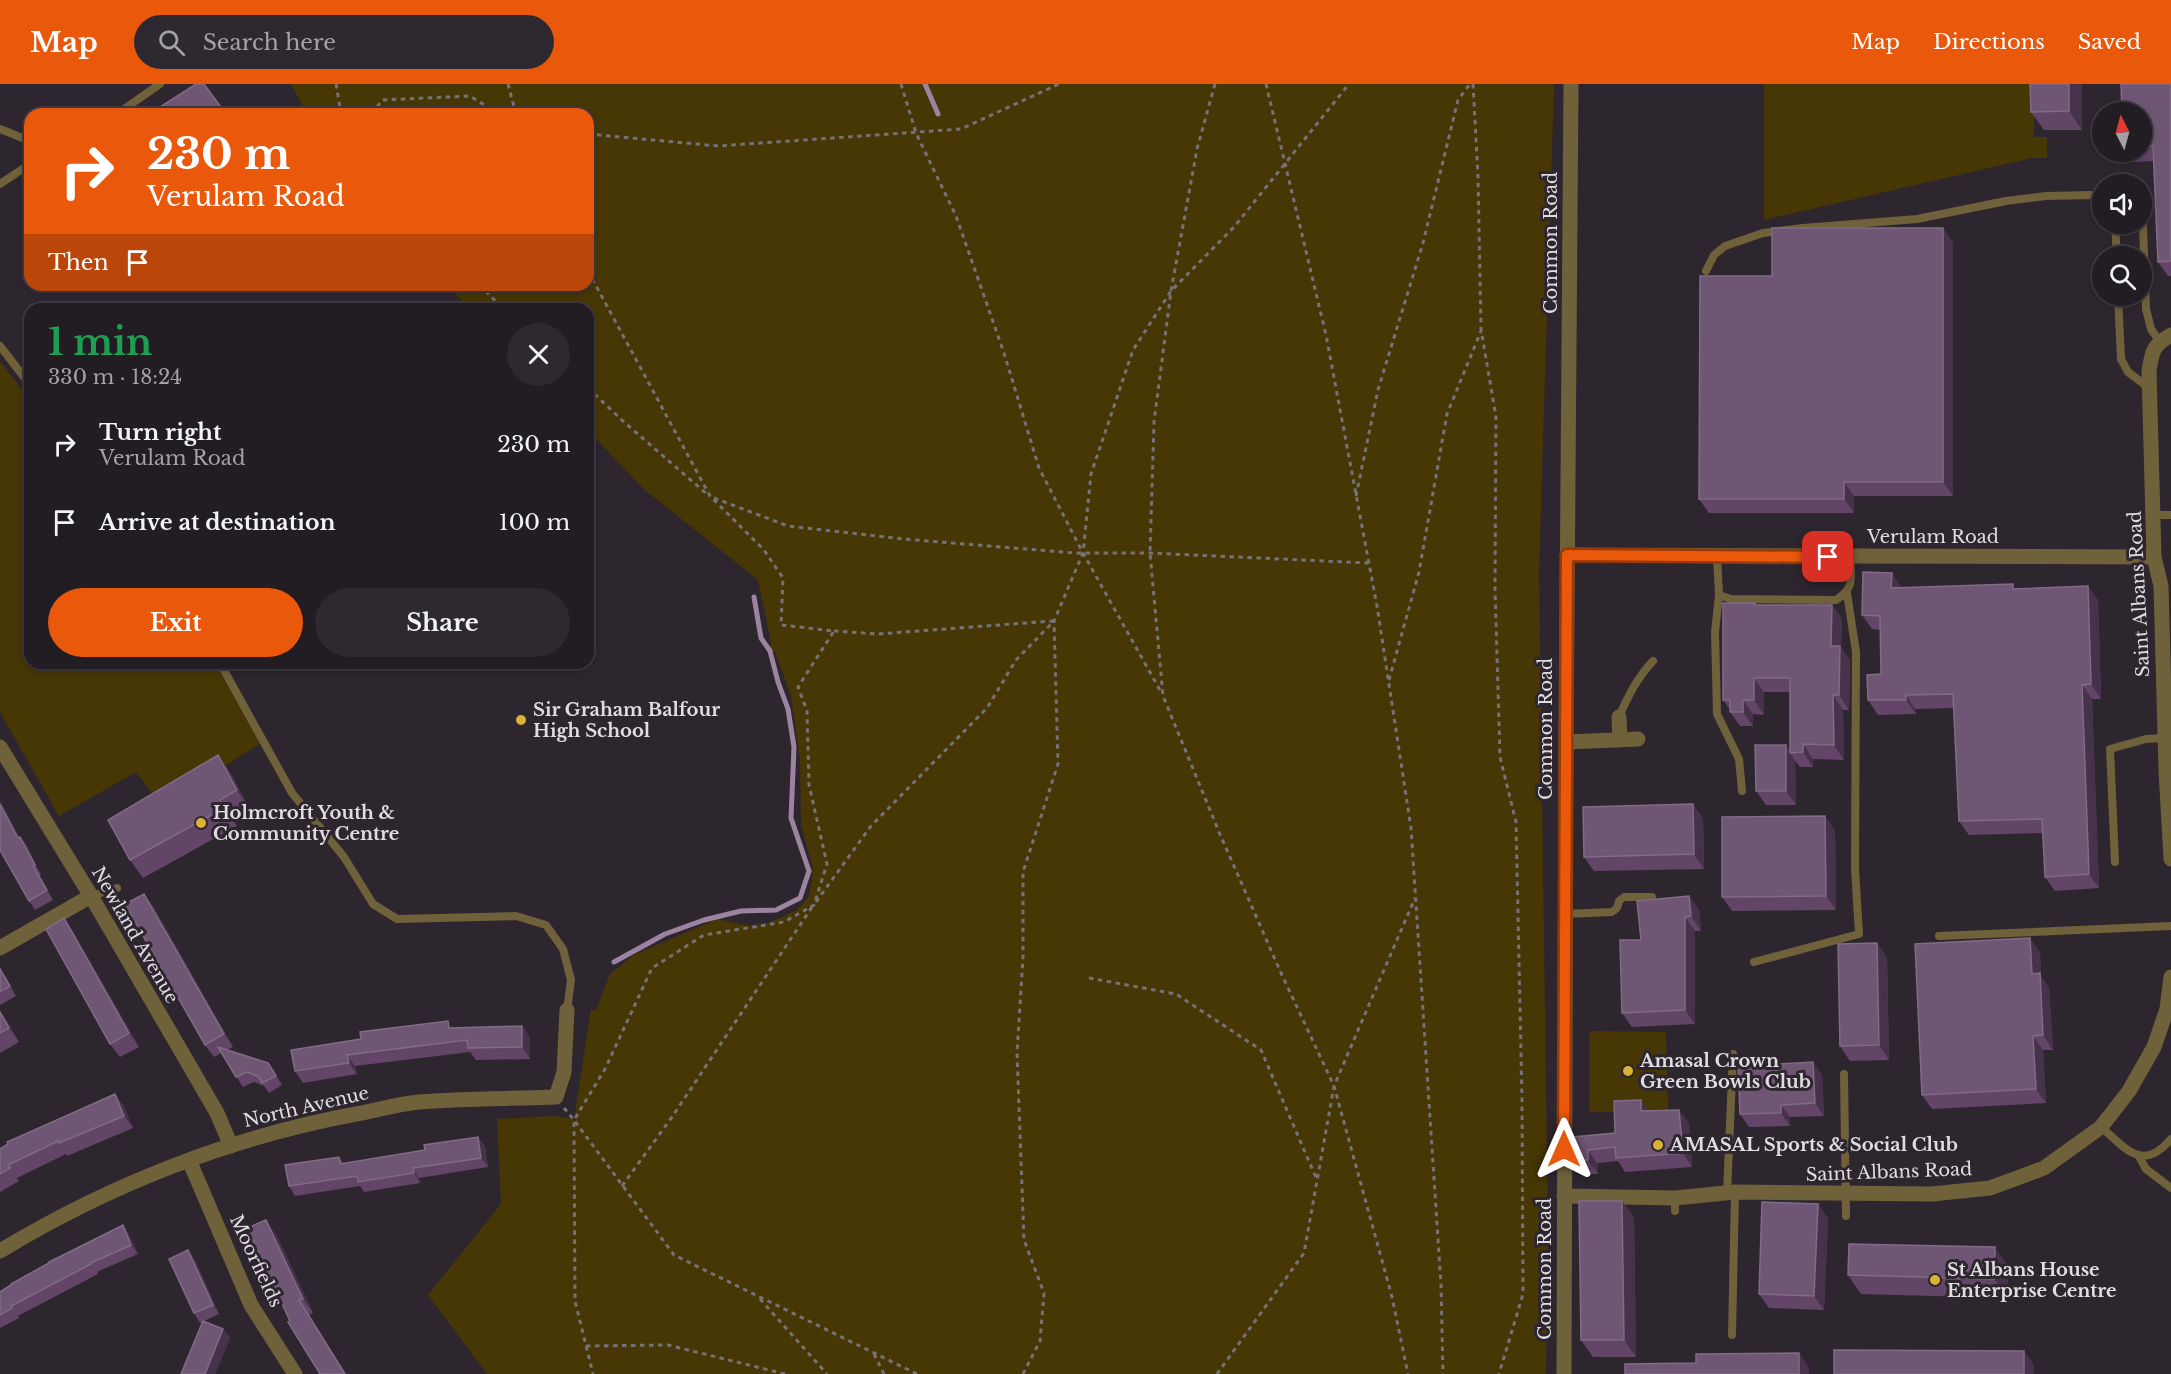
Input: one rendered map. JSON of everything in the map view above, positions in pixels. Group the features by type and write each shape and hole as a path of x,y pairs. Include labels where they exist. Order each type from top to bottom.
{"street":[{"name":"Common Road","path":"1564,1374 1571,84"},
{"name":"Saint Albans Road","path":"2165,338 2151,352 2149,388 2154,557 2166,586 2165,738 2169,769 2171,859"},
{"name":"Verulam Road","path":"1567,555 2154,557"},
{"path":"1619,717 1620,740"},
{"path":"1566,742 1638,740"},
{"name":"Newland Avenue","path":"0,747 91,896 217,1113 231,1146"},
{"path":"0,948 91,896"},
{"name":"Saint Albans Road","path":"1564,1197 1675,1204 1731,1193 1932,1194 1990,1188 2044,1168 2101,1127 2129,1091 2154,1047 2167,1009 2171,977"},
{"path":"556,1097 564,1072 567,1010"},
{"name":"North Avenue","path":"0,1251 69,1213 138,1180 272,1132 417,1102 556,1097"},
{"name":"Moorfields","path":"189,1160 252,1305 295,1374"}],"lane":[{"path":"126,108 160,84"},
{"path":"0,129 24,139"},
{"path":"0,184 24,168"},
{"path":"1706,271 1714,255 1725,246 1763,233 1917,219 2006,201 2046,196 2092,195"},
{"path":"2143,234 2146,309 2151,329 2165,338"},
{"path":"2118,306 2121,358 2128,372 2149,388"},
{"path":"0,346 24,377"},
{"path":"2153,515 2171,515"},
{"path":"1717,556 1719,595 1715,632 1717,714 1739,759 1742,791"},
{"path":"1754,962 1859,934 1855,846 1856,652 1847,593 1851,582 1850,557"},
{"path":"1719,595 1731,599 1836,600 1847,593"},
{"path":"1619,717 1641,675 1653,661"},
{"path":"223,669 292,793 345,857 373,904 397,919 516,916 546,926 563,949 571,980 567,1010"},
{"path":"2115,862 2110,749 2146,739 2165,738"},
{"path":"91,896 117,888"},
{"path":"1565,914 1612,912 1623,897 1652,897"},
{"path":"1939,936 2171,926"},
{"path":"1732,1054 1732,1335"},
{"path":"1844,1074 1846,1216"},
{"path":"2101,1127 2132,1154 2139,1156 2162,1150 2171,1139"},
{"path":"2139,1156 2146,1169 2171,1188"}],"path":[{"path":"336,84 340,108"},
{"path":"508,84 514,108"},
{"path":"901,84 916,133 956,216 1004,353 1039,468 1083,553 1163,696 1219,832 1334,1086 1392,1297 1407,1374"},
{"path":"594,135 718,146 961,129 1059,84"},
{"path":"1163,696 1150,553 1154,422 1171,291 1197,148 1215,84"},
{"path":"1266,84 1326,334 1389,684 1411,828 1441,1285 1443,1374"},
{"path":"622,1186 672,1117 814,904 871,826 987,708 1016,660 1054,621 1083,553 1091,474 1133,350 1171,291 1234,227 1350,84"},
{"path":"1356,498 1378,390 1423,243 1458,100 1472,84"},
{"path":"1472,84 1478,176 1481,329 1496,417 1495,588 1500,757 1516,822 1522,1100 1522,1294 1499,1374"},
{"path":"376,108 382,100 470,96 489,108"},
{"path":"594,282 710,496 788,526 903,539 1083,553 1150,553 1368,563"},
{"path":"485,291 498,303"},
{"path":"1389,684 1419,572 1447,414 1481,329"},
{"path":"594,394 710,496 764,550 783,579 781,625 878,634 1054,621"},
{"path":"1023,1374 1040,1341 1044,1293 1024,1240 1017,1053 1023,957 1023,872 1058,764 1054,621"},
{"path":"593,1374 575,1301 574,1120 605,1070 652,968 704,935 784,922 814,904 827,864 809,785 807,711 798,687 834,630"},
{"path":"1217,1374 1304,1254 1334,1086 1416,896"},
{"path":"1089,978 1176,994 1261,1050 1317,1180"},
{"path":"556,1097 674,1256 917,1374"},
{"path":"758,1296 827,1374"},
{"path":"586,1346 668,1345 785,1374"},
{"path":"873,1352 884,1374"}],"shaded area":[{"path":"291,84 1554,84 1539,571 1548,1238 1546,1374 487,1374 428,1295 501,1204 497,1119 554,1116 574,1119 591,1010 596,1010 610,974 634,955 717,919 749,926 771,922 797,910 808,898 813,874 809,871 813,868 801,825 800,760 791,696 775,652 770,651 771,642 758,580 645,490 594,437 594,303 464,303 453,291 594,291 594,108 304,108"},
{"path":"1764,84 2034,84 2034,137 2047,137 2047,158 2032,158 1764,220"},
{"path":"0,361 24,392 24,669 218,669 261,743 162,806 136,772 59,816 0,712"},
{"name":"Amasal Crown Green Bowls Club","path":"1589,1031 1666,1032 1668,1111 1589,1112"}],"building":[{"path":"196,84 204,84 222,108 158,108"},
{"path":"2030,84 2069,84 2069,111 2031,112"},
{"path":"2121,84 2171,84 2171,261 2158,262 2152,102 2122,102"},
{"path":"1772,228 1943,228 1943,482 1844,482 1844,499 1699,499 1700,276 1772,276"},
{"path":"1863,572 1892,573 1891,588 2013,584 2013,589 2088,586 2091,684 2082,685 2089,874 2045,877 2042,819 1959,821 1953,694 1906,695 1906,700 1868,700 1867,675 1881,674 1880,616 1862,615"},
{"path":"1723,603 1832,605 1831,646 1840,646 1839,695 1833,695 1834,745 1803,744 1803,752 1790,753 1790,678 1754,678 1754,700 1743,700 1743,712 1730,712 1730,700 1723,700"},
{"path":"1755,745 1786,745 1786,791 1756,791"},
{"path":"218,755 237,790 220,800 224,808 130,860 108,820"},
{"path":"0,804 47,890 29,901 0,850"},
{"path":"1693,804 1694,854 1584,857 1583,807"},
{"path":"1825,816 1826,896 1722,897 1722,817"},
{"path":"144,894 224,1034 205,1045 125,904"},
{"path":"1689,896 1691,916 1685,917 1685,1010 1622,1013 1620,940 1641,940 1637,901"},
{"path":"64,918 129,1033 110,1044 46,929"},
{"path":"2030,938 2032,974 2040,973 2043,1035 2033,1036 2036,1089 1922,1095 1915,944"},
{"path":"1877,943 1879,1045 1840,1046 1838,944"},
{"path":"0,969 10,986 0,992"},
{"path":"0,1012 9,1028 0,1033"},
{"path":"448,1021 449,1028 522,1026 522,1047 468,1048 467,1040 347,1055 349,1063 295,1071 291,1050 361,1039 360,1032"},
{"path":"218,1047 268,1063 276,1076 262,1083 259,1077 247,1072 236,1077"},
{"path":"1779,1060 1779,1064 1813,1062 1815,1103 1781,1105 1781,1113 1740,1114 1738,1062"},
{"path":"115,1094 124,1116 59,1143 58,1141 8,1165 10,1168 0,1174 0,1149 8,1144 7,1142"},
{"path":"1641,1100 1641,1111 1679,1110 1683,1153 1616,1158 1615,1147 1588,1150 1588,1160 1575,1161 1573,1137 1615,1133 1614,1101"},
{"path":"478,1137 481,1158 413,1168 414,1173 358,1182 357,1176 289,1186 285,1165 339,1157 340,1164 425,1150 424,1145"},
{"path":"1579,1201 1622,1201 1624,1340 1581,1340"},
{"path":"1762,1202 1818,1204 1814,1296 1759,1294"},
{"path":"266,1220 303,1299 299,1300 345,1374 320,1374 288,1322 290,1321 247,1228"},
{"path":"123,1225 131,1245 91,1263 11,1306 12,1308 0,1315 0,1292 49,1262"},
{"path":"1849,1244 1995,1247 1994,1279 1848,1275"},
{"path":"188,1250 213,1305 194,1313 169,1259"},
{"path":"203,1321 223,1329 205,1374 181,1374"},
{"path":"1834,1350 2024,1351 2024,1374 1834,1374"},
{"path":"1799,1353 1799,1374 1625,1374 1625,1364 1696,1363 1696,1354"}],"waterway":[{"path":"925,84 938,114"},
{"path":"614,962 665,934 704,920 741,911 776,910 800,898 809,871 791,818 794,747 788,709 770,651 761,638 754,597"}],"place":[{"name":"Sir Graham Balfour High School","path":"521,720"},
{"name":"Holmcroft Youth & Community Centre","path":"201,823"},
{"name":"Amasal Crown Green Bowls Club","path":"1628,1071"},
{"name":"AMASAL Sports & Social Club","path":"1658,1145"},
{"name":"St Albans House Enterprise Centre","path":"1935,1280"}],"route":[{"path":"1564,1149 1567,555 1828,557"}]}
